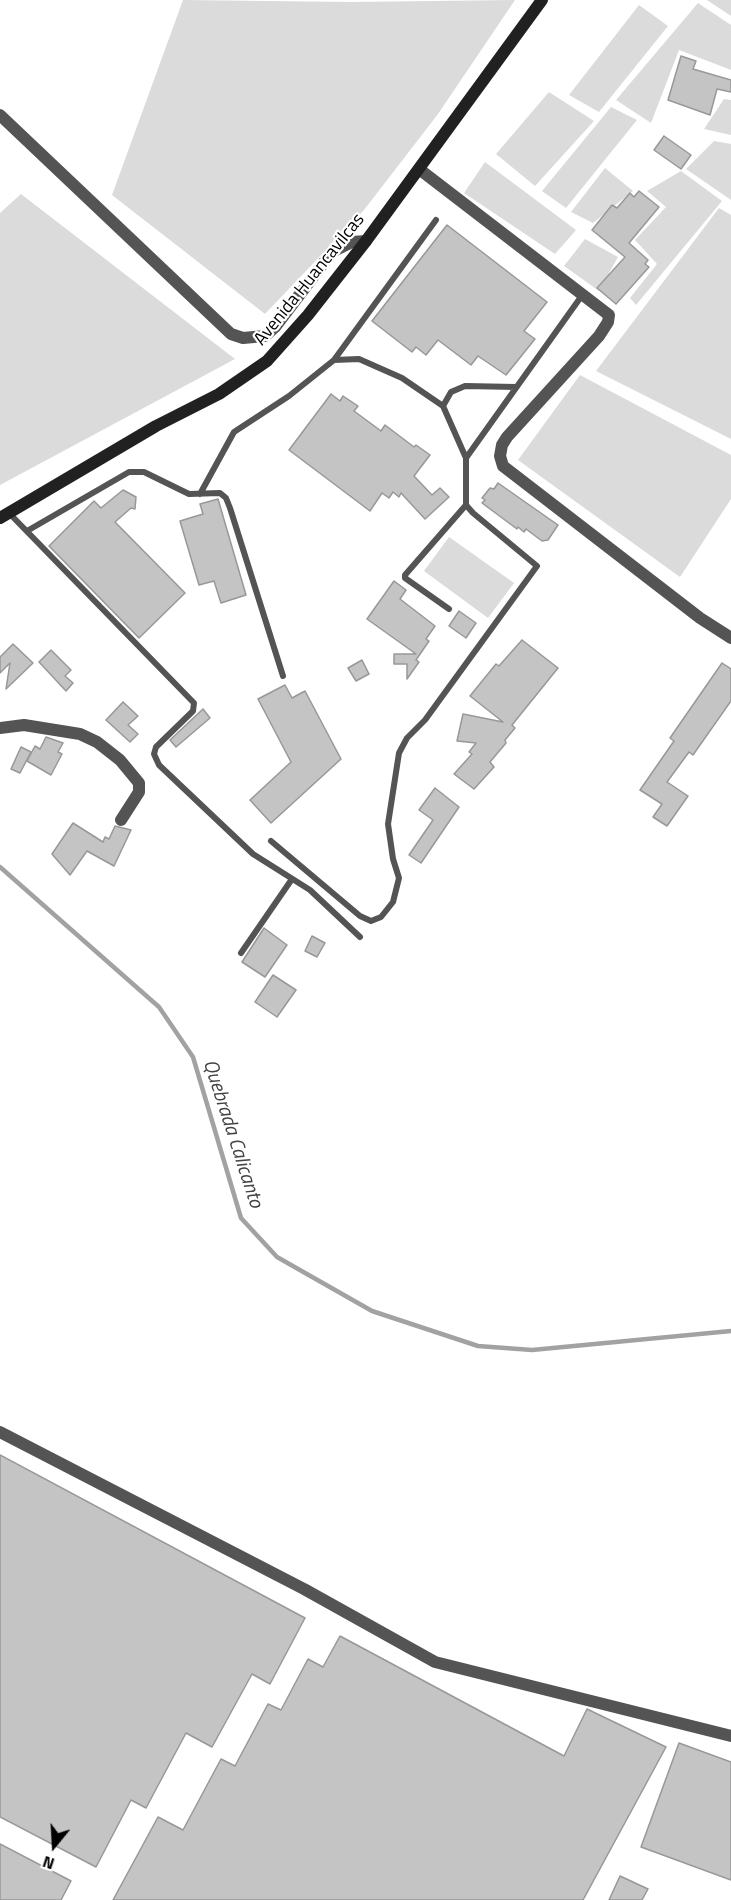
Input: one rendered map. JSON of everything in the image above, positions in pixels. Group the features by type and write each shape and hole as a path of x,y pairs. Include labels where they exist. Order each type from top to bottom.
{"street":[{"name":"Avenida Huancavilcas","path":"5,515 156,426 219,394 267,361 308,315 366,241 542,0"},
{"path":"0,116 231,334 243,338 265,336 332,252 352,242 366,241"},
{"path":"419,169 609,315 605,328 507,437 500,456 503,466 700,618 731,638"},
{"path":"0,728 24,725 80,734 97,742 120,760 139,783 139,792 121,820"},
{"path":"0,1432 304,1589 435,1662 731,1736"}],"lane":[{"path":"200,494 234,432 289,396 334,360 436,220"},
{"path":"466,458 583,294"},
{"path":"271,841 365,920 371,921 381,917 393,902 399,878 393,858 388,824 399,753 407,738 425,720 537,566 466,505 466,458 443,406 402,378 359,359 334,360"},
{"path":"443,406 451,392 465,386 516,387"},
{"path":"27,531 129,472 144,472 183,492 200,494 214,492 226,498 283,676"},
{"path":"449,609 405,578 405,574 466,505"},
{"path":"5,515 27,531 194,703 193,711 156,747 156,760 253,854 310,890 360,937"},
{"path":"242,953 292,879"}],"shaded area":[{"path":"183,0 351,2 515,0 438,114 364,210 265,314 112,195"},
{"path":"707,0 731,0 731,16"},
{"path":"698,3 731,25 731,70 679,50 651,123 616,100"},
{"path":"639,5 668,26 599,112 569,95"},
{"path":"549,92 594,121 535,186 496,154"},
{"path":"724,99 731,100 731,135 704,129"},
{"path":"611,107 637,120 566,208 542,191"},
{"path":"714,141 731,144 731,200 686,169"},
{"path":"485,162 576,230 555,254 464,193"},
{"path":"605,168 633,191 593,223 571,212"},
{"path":"681,171 722,201 636,305 630,298 657,264 635,240 666,207 647,191"},
{"path":"21,194 235,359 0,485 0,213"},
{"path":"719,208 731,215 731,439 596,371"},
{"path":"585,239 618,257 599,291 564,266"},
{"path":"580,375 731,455 731,499 680,577 518,460"},
{"path":"449,537 514,583 488,618 424,571"}],"building":[{"path":"681,56 696,61 693,69 731,80 731,92 717,89 710,115 668,100"},
{"path":"664,136 691,155 681,169 654,150"},
{"path":"639,191 659,207 629,243 648,260 645,264 649,267 616,304 597,288 625,257 592,230 612,205 617,208 630,193 634,197"},
{"path":"447,225 547,302 524,331 535,339 506,375 478,356 471,365 438,340 426,355 416,347 412,352 372,321"},
{"path":"331,394 340,401 343,396 358,406 354,411 381,431 385,425 414,447 416,445 430,455 414,476 432,495 440,488 449,497 425,519 401,493 399,497 393,492 389,498 382,493 370,511 289,450"},
{"path":"498,483 558,525 548,540 542,541 526,529 524,532 518,527 517,529 482,503 485,500 482,498 490,488 494,489"},
{"path":"123,490 136,497 135,509 131,508 115,522 185,593 139,638 49,546 94,501 101,508"},
{"path":"218,499 246,595 221,603 214,581 199,585 180,521 203,514 200,504"},
{"path":"394,581 406,590 400,599 435,626 426,639 429,641 416,660 419,662 407,679 407,664 394,664 394,654 416,654 367,619"},
{"path":"459,611 476,623 466,638 449,626"},
{"path":"522,640 558,668 512,725 515,728 490,762 494,767 474,789 454,774 472,754 469,752 476,743 457,741 463,714 503,722 470,696 496,664 499,666"},
{"path":"13,644 33,663 6,689 10,663 0,673 0,657"},
{"path":"51,650 71,670 65,676 73,683 66,691 39,662"},
{"path":"362,660 369,674 356,681 348,668"},
{"path":"722,663 731,669 731,701 693,755 689,752 667,782 688,796 667,826 653,817 662,804 640,790 674,741 670,738"},
{"path":"285,685 292,698 305,691 341,759 271,823 250,800 291,762 258,699"},
{"path":"123,702 138,716 128,725 138,734 130,742 106,720"},
{"path":"203,709 210,718 176,747 170,740"},
{"path":"46,737 63,743 58,752 62,754 51,775 27,761 35,746 40,749"},
{"path":"21,747 31,752 20,773 11,769"},
{"path":"435,788 459,807 421,863 409,855 433,820 419,810"},
{"path":"73,823 103,842 105,837 109,839 115,826 131,830 114,866 87,851 70,875 52,854"},
{"path":"264,928 287,945 265,977 242,962"},
{"path":"312,936 325,943 317,957 305,951"},
{"path":"273,975 296,990 277,1017 255,1002"},
{"path":"0,1455 305,1618 270,1684 252,1674 212,1747 186,1733 146,1808 131,1800 96,1867 0,1817"},
{"path":"340,1636 564,1756 587,1709 666,1747 583,1900 113,1900 158,1817 183,1830 221,1759 235,1766 268,1704 281,1710 308,1659 323,1667"},
{"path":"679,1743 731,1762 731,1880 641,1847"},
{"path":"0,1844 71,1881 61,1900 0,1900"},
{"path":"620,1876 648,1889 642,1900 609,1900"}],"waterway":[{"name":"Quebrada Calicanto","path":"0,867 159,1007 193,1057 241,1218 277,1257 372,1311 478,1346 532,1350 731,1331"}]}
